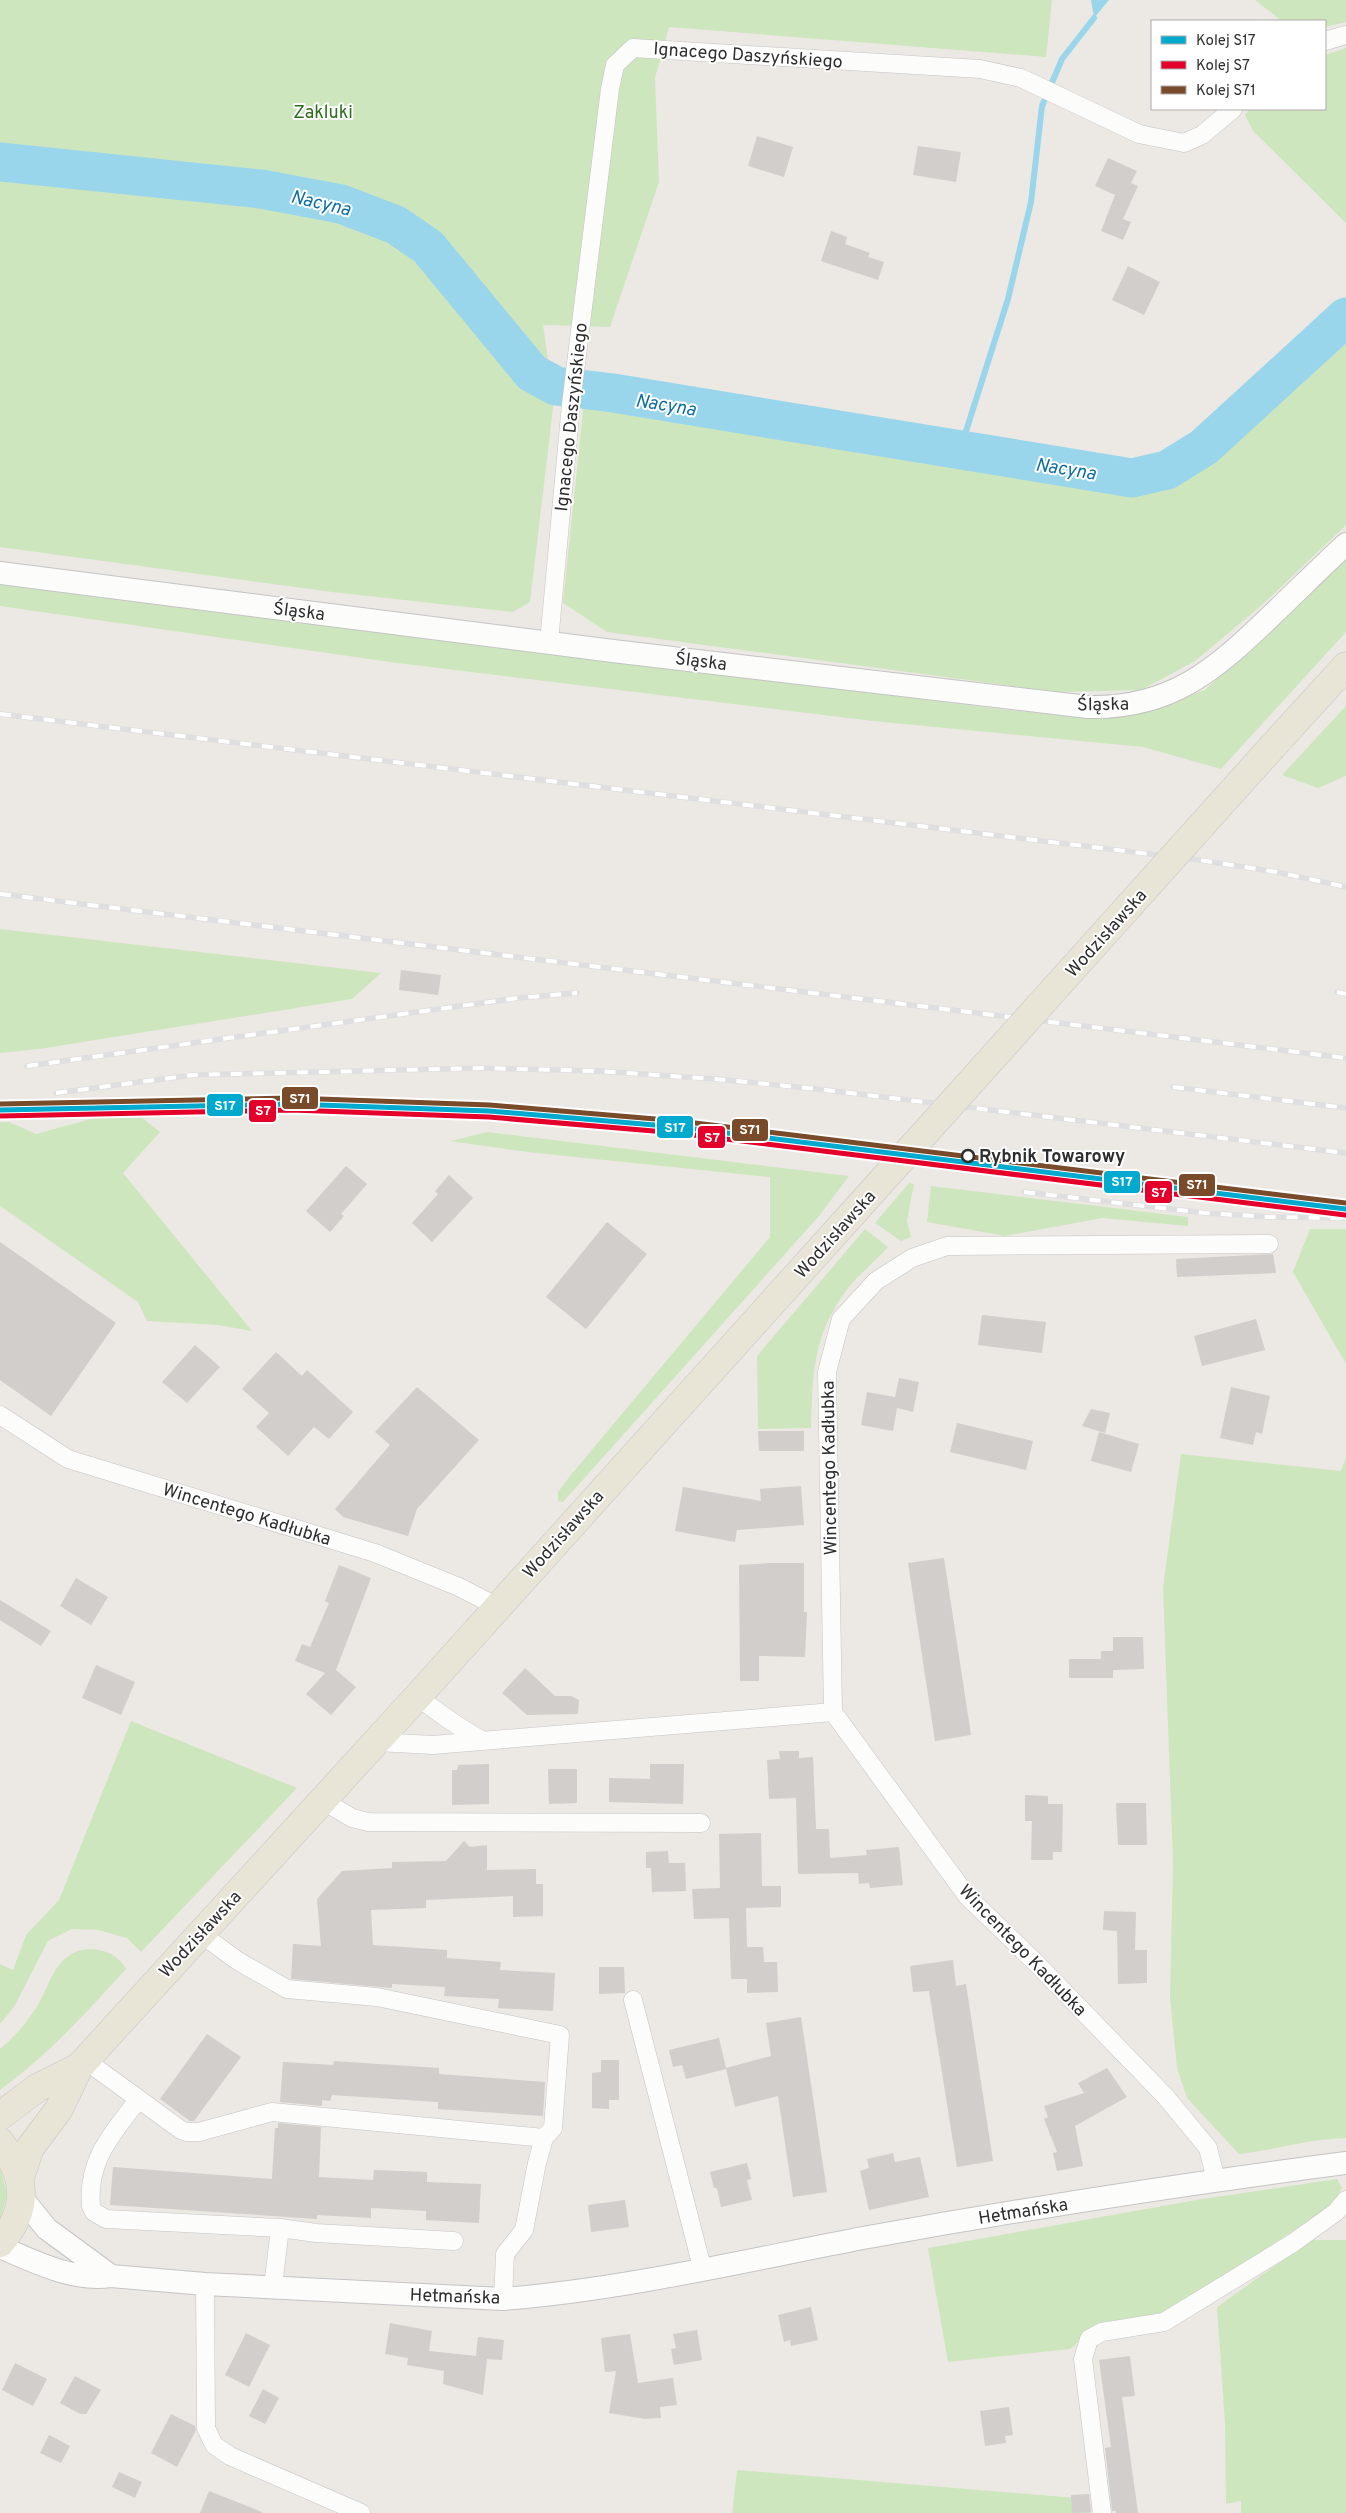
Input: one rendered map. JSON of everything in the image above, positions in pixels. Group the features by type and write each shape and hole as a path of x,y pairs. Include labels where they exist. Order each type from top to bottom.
{"main road":[{"name":"Wodzisławska","path":"0,2245 10,2232 18,2215 20,2188 30,2148 60,2109 82,2063 417,1697 1346,666"},
{"name":"Wodzisławska","path":"0,2116 37,2088 82,2063"},
{"path":"0,2142 12,2157 20,2188"}],"street":[{"path":"1326,41 1346,35"},
{"name":"Ignacego Daszyńskiego","path":"549,642 571,404 612,81 615,65 634,48 980,69 1021,78 1139,134 1184,143 1202,135 1231,110"},
{"name":"Śląska","path":"0,573 1088,707 1118,707 1142,702 1168,693 1214,668 1346,544"},
{"name":"Wincentego Kadłubka","path":"1216,2180 1208,2148 1165,2096 1037,1964 967,1896 834,1712 827,1372 840,1319 870,1287 876,1281 912,1258 947,1246 1269,1244"},
{"name":"Wincentego Kadłubka","path":"0,1415 68,1459 375,1553 459,1587 498,1607"},
{"path":"417,1697 443,1714 457,1728 482,1740"},
{"path":"376,1742 412,1746 834,1712"},
{"path":"322,1800 352,1818 368,1822 701,1823"},
{"path":"201,1934 238,1961 287,1989 377,1997 560,2035 553,2128 544,2138 537,2163 524,2230 505,2254 503,2299"},
{"path":"633,2000 703,2271"},
{"path":"82,2063 186,2132 199,2132 272,2112 544,2138"},
{"path":"138,2100 98,2155 93,2169 90,2198 94,2212 106,2219 280,2228 454,2241"},
{"name":"Hetmańska","path":"0,2245 63,2271 96,2278 111,2276 204,2284 503,2299 548,2295 703,2271 954,2222 1216,2180 1346,2163"},
{"path":"20,2188 47,2229 111,2276"},
{"path":"1102,2513 1083,2359 1089,2339 1102,2332 1164,2322 1292,2243 1336,2212 1346,2200"},
{"path":"273,2287 280,2228"},
{"path":"204,2284 206,2428 212,2441 230,2456 361,2513"}],"green space":[{"name":"Zakluki","path":"0,0 1052,0 1046,57 669,27 655,78 659,182 610,327 543,325 554,400 530,602 513,612 332,592 0,547"},
{"path":"1255,0 1346,0 1346,22 1326,27 1326,20 1281,20"},
{"path":"1346,48 1346,223 1253,131 1245,115 1249,110 1326,110 1326,55"},
{"path":"1346,307 1346,525 1262,605 1195,661 1141,690 1058,692 607,632 563,603 584,401 714,418 710,403 1138,473 1175,457 1251,393"},
{"path":"1346,557 1346,632 1221,769 1143,747 873,721 390,662 0,606 0,584 1007,710 1094,717 1159,707 1205,690"},
{"path":"1346,706 1346,776 1318,788 1282,775"},
{"path":"0,929 381,973 352,999 39,1049 0,1053"},
{"path":"141,1117 160,1132 123,1173 252,1331 218,1325 147,1321 138,1302 0,1206 0,1122 9,1122 36,1134 94,1118"},
{"path":"488,1132 849,1176 819,1216 563,1502 558,1501 558,1492 570,1476 770,1237 770,1177 527,1152 450,1141"},
{"path":"909,1183 914,1184 907,1221 911,1237 901,1241 875,1223"},
{"path":"931,1186 1188,1217 1188,1226 1102,1218 1005,1236 927,1222"},
{"path":"865,1229 888,1247 843,1295 825,1327 816,1359 812,1392 811,1428 758,1429 757,1356"},
{"path":"1310,1229 1346,1229 1346,1364 1293,1272"},
{"path":"1181,1454 1341,1471 1346,1457 1346,2138 1319,2140 1239,2154 1187,2098 1177,2068 1170,1997 1173,1862 1163,1587"},
{"path":"131,1721 297,1788 141,1952 127,1938 98,1930 72,1929 48,1941 14,2007 0,2024 0,1964 13,1970 26,1935 59,1900"},
{"path":"95,1949 107,1952 123,1963 126,1969 51,2048 0,2090 0,2049 15,2035 32,2014 58,1966 72,1954 82,1950"},
{"path":"0,2165 7,2195 0,2223"},
{"path":"1337,2179 1342,2188 1333,2203 1325,2210 1177,2307 1160,2315 1091,2331 1070,2349 948,2362 928,2248 1202,2199"},
{"path":"1311,2240 1346,2240 1346,2513 1241,2513 1241,2501 1226,2504 1225,2423 1217,2307"},
{"path":"737,2470 1088,2499 1090,2513 732,2513"}],"water":[{"path":"1091,0 1109,0 1094,18"}],"building":[{"path":"757,136 793,147 784,177 748,166"},
{"path":"918,146 961,152 956,182 913,175"},
{"path":"1108,158 1137,171 1131,183 1138,186 1123,219 1131,222 1123,240 1101,231 1115,195 1095,186"},
{"path":"831,231 847,237 845,244 870,253 868,257 884,262 878,280 821,261"},
{"path":"1128,266 1160,282 1144,315 1112,300"},
{"path":"401,970 441,975 438,995 399,990"},
{"path":"346,1166 367,1184 341,1214 344,1216 330,1232 306,1211"},
{"path":"449,1175 473,1198 432,1242 412,1223 438,1194 435,1191"},
{"path":"607,1222 647,1254 586,1329 546,1297"},
{"path":"0,1242 116,1323 51,1416 0,1380"},
{"path":"1273,1254 1276,1273 1177,1277 1176,1259"},
{"path":"982,1315 1046,1322 1042,1353 978,1345"},
{"path":"1256,1319 1265,1350 1202,1366 1194,1336"},
{"path":"195,1345 220,1367 187,1403 162,1382"},
{"path":"276,1352 302,1376 307,1370 353,1412 329,1439 314,1427 288,1456 256,1427 269,1413 242,1389"},
{"path":"899,1378 919,1382 913,1412 897,1408 893,1431 861,1425 867,1392 895,1397"},
{"path":"417,1387 479,1440 417,1509 408,1536 343,1517 335,1509 390,1445 375,1432"},
{"path":"1231,1387 1270,1396 1262,1434 1256,1432 1253,1445 1220,1438"},
{"path":"1091,1409 1110,1413 1105,1433 1082,1426"},
{"path":"957,1423 1033,1441 1026,1470 950,1452"},
{"path":"758,1431 804,1431 804,1451 759,1451"},
{"path":"1099,1432 1139,1444 1131,1472 1091,1461"},
{"path":"801,1486 804,1525 737,1530 735,1542 675,1531 683,1487 761,1501 760,1489"},
{"path":"944,1558 971,1735 935,1741 908,1563"},
{"path":"804,1563 804,1612 807,1612 805,1657 759,1656 759,1681 740,1681 739,1565"},
{"path":"339,1565 371,1578 336,1670 356,1687 331,1715 306,1694 325,1673 295,1661 302,1644 310,1647 329,1603 325,1601"},
{"path":"76,1578 108,1597 91,1625 60,1606"},
{"path":"0,1600 51,1631 41,1646 0,1620"},
{"path":"1113,1637 1143,1637 1144,1669 1113,1670 1113,1678 1069,1678 1069,1659 1101,1659 1101,1651 1113,1651"},
{"path":"96,1665 135,1682 121,1715 82,1698"},
{"path":"525,1668 555,1696 571,1696 579,1700 578,1714 527,1715 502,1693"},
{"path":"779,1751 799,1751 799,1758 813,1757 816,1829 829,1829 830,1858 867,1855 866,1850 899,1847 903,1885 870,1888 869,1883 859,1884 858,1873 798,1874 796,1798 769,1799 767,1760 780,1759"},
{"path":"489,1764 489,1804 452,1805 452,1770 457,1770 458,1765"},
{"path":"650,1764 684,1764 683,1804 609,1802 609,1778 650,1779"},
{"path":"548,1769 577,1769 577,1803 549,1804"},
{"path":"1025,1795 1048,1796 1048,1804 1063,1804 1062,1852 1053,1852 1053,1860 1031,1860 1032,1821 1025,1821"},
{"path":"1116,1803 1146,1803 1147,1845 1118,1845"},
{"path":"761,1833 762,1886 781,1886 781,1907 746,1908 747,1947 763,1947 764,1962 777,1962 778,1992 747,1993 747,1979 731,1979 729,1918 694,1919 692,1889 720,1888 719,1834"},
{"path":"464,1841 470,1847 487,1845 487,1870 536,1869 536,1884 543,1884 543,1916 513,1917 513,1896 426,1900 426,1908 371,1910 373,1945 447,1950 447,1958 501,1962 500,1970 555,1973 553,2011 498,2008 499,1999 444,1996 445,1987 392,1984 392,1988 291,1979 293,1944 321,1946 317,1899 342,1871 392,1868 392,1862 446,1861"},
{"path":"668,1851 669,1863 685,1863 686,1891 652,1892 651,1868 646,1868 646,1852"},
{"path":"1104,1911 1136,1912 1135,1950 1147,1950 1147,1983 1118,1984 1117,1931 1103,1930"},
{"path":"953,1960 956,1986 966,1984 993,2161 957,2167 929,1991 913,1992 910,1966"},
{"path":"599,1967 624,1967 625,1993 599,1994"},
{"path":"801,2017 827,2192 793,2197 778,2096 735,2107 726,2069 686,2079 682,2065 673,2067 669,2050 719,2038 726,2068 771,2056 766,2023"},
{"path":"207,2034 241,2057 194,2121 190,2121 160,2099"},
{"path":"601,2060 619,2060 619,2100 609,2100 609,2109 592,2108 592,2073 601,2072"},
{"path":"334,2061 439,2068 439,2074 545,2082 543,2116 438,2109 438,2102 332,2095 330,2101 322,2100 322,2106 280,2102 283,2062 333,2065"},
{"path":"1107,2068 1127,2097 1075,2126 1083,2166 1057,2171 1053,2153 1057,2152 1044,2119 1048,2117 1044,2106 1084,2093 1078,2083"},
{"path":"278,2123 321,2127 319,2177 373,2180 374,2170 427,2172 427,2182 481,2184 479,2223 426,2220 426,2211 371,2208 371,2218 317,2215 317,2219 110,2205 113,2167 272,2179 275,2128 278,2128"},
{"path":"893,2153 895,2162 920,2157 929,2197 869,2210 860,2171 869,2168 867,2159"},
{"path":"747,2163 751,2179 747,2180 752,2200 721,2207 717,2188 714,2188 710,2172"},
{"path":"625,2200 629,2227 591,2232 588,2205"},
{"path":"811,2307 818,2340 791,2346 790,2340 784,2342 778,2315"},
{"path":"390,2323 432,2331 429,2351 476,2356 478,2337 504,2340 502,2360 487,2359 483,2395 443,2384 444,2371 407,2365 408,2358 385,2354"},
{"path":"697,2330 702,2360 674,2365 671,2349 676,2348 673,2334"},
{"path":"246,2333 270,2345 249,2387 225,2375"},
{"path":"630,2334 638,2383 673,2378 677,2405 660,2407 661,2418 645,2419 609,2413 616,2371 605,2372 601,2338"},
{"path":"1130,2356 1135,2396 1122,2397 1138,2513 1116,2513 1116,2511 1112,2511 1105,2448 1111,2447 1099,2360"},
{"path":"15,2363 47,2379 33,2406 2,2390"},
{"path":"75,2376 101,2390 86,2414 80,2414 60,2403"},
{"path":"263,2389 279,2398 265,2424 249,2416"},
{"path":"1009,2407 1013,2435 1005,2436 1006,2443 985,2446 980,2411"},
{"path":"171,2414 195,2426 196,2430 177,2467 151,2453"},
{"path":"49,2435 70,2446 61,2463 40,2453"},
{"path":"119,2472 142,2482 135,2498 112,2487"},
{"path":"209,2491 262,2512 262,2513 200,2513"},
{"path":"1089,2494 1091,2512 1072,2513 1071,2495"}],"waterway":[{"path":"960,450 1008,299 1031,202 1042,106 1062,59 1094,18"},
{"name":"Nacyna","path":"0,162 261,189 341,204 396,225 428,247 532,373 556,386 613,393 1132,478 1167,470 1204,447 1346,317"}],"railway":[{"path":"0,714 1199,860 1277,872 1346,887"},
{"path":"0,894 1346,1058"},
{"path":"1337,992 1346,994"},
{"path":"27,1066 518,998 577,993"},
{"path":"56,1093 193,1075 481,1068 597,1071 716,1079 817,1089 1346,1153"},
{"path":"1173,1087 1346,1108"},
{"path":"1024,1192 1205,1213 1270,1217 1346,1218"}],"rail line":[{"name":"S71","path":"0,1104 291,1098 490,1105 679,1121 1346,1203"},
{"name":"S17","path":"0,1110 291,1104 489,1111 678,1127 1346,1209"},
{"name":"S7","path":"0,1116 291,1110 489,1117 677,1133 1345,1215"}],"place":[{"name":"Rybnik Towarowy","path":"968,1156"}]}
